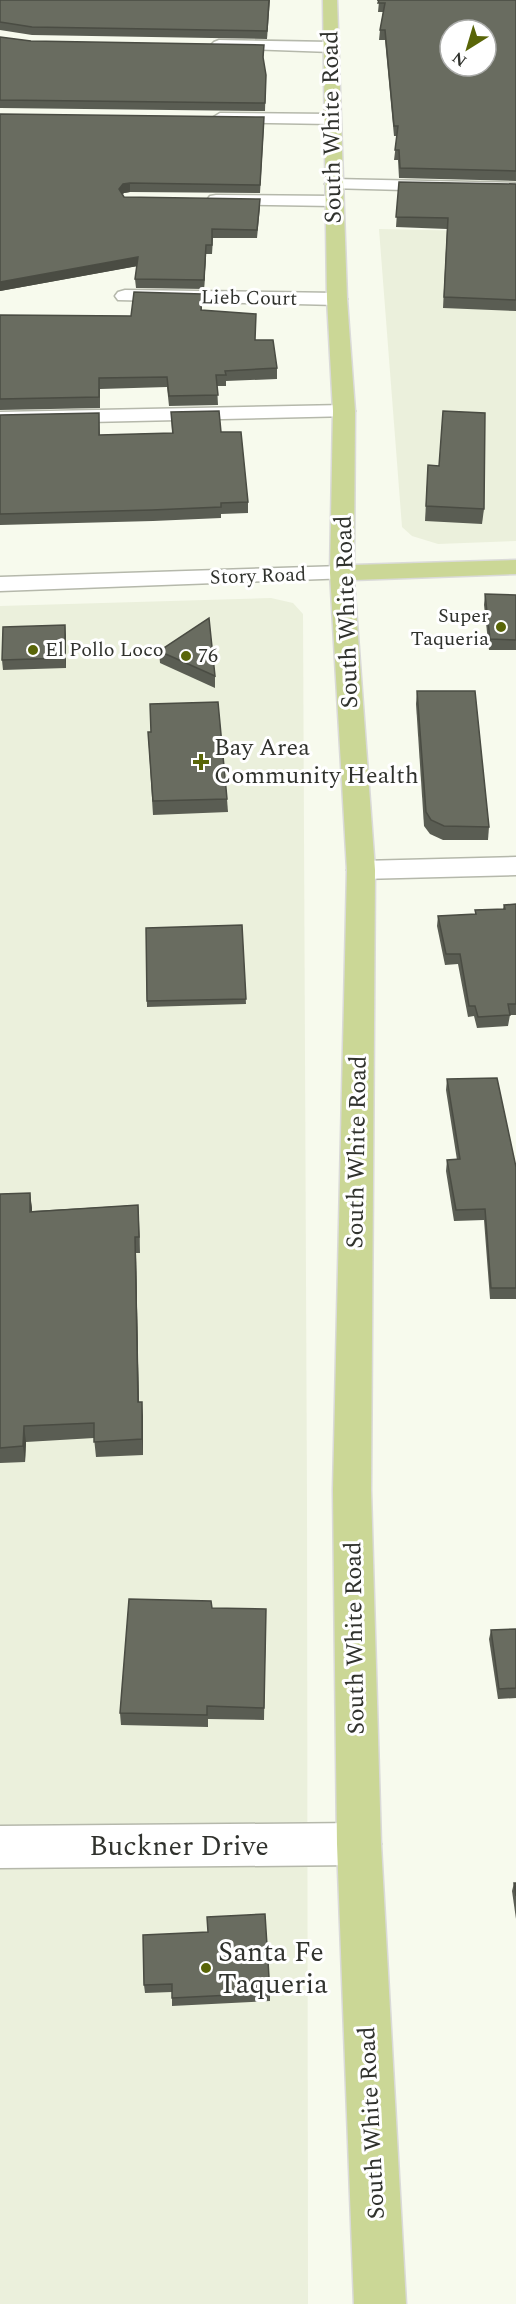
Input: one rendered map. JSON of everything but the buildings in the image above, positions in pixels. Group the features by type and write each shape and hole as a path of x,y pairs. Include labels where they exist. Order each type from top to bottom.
{"main road":[{"name":"South White Road","path":"330,0 337,299 344,411 342,573 361,870 352,1490 359,1844 380,2304"},
{"name":"Story Road","path":"342,573 516,567"}],"street":[{"path":"207,45 331,47"},
{"path":"203,117 332,119"},
{"path":"202,200 334,192 516,188"},
{"name":"Lieb Court","path":"125,296 337,299"},
{"path":"0,418 344,411"},
{"name":"Story Road","path":"0,584 342,573"},
{"path":"361,870 516,866"},
{"name":"Buckner Drive","path":"0,1846 359,1844"}],"shaded area":[{"path":"379,229 516,232 516,541 438,544 412,536 402,527"},
{"path":"271,598 293,603 303,614 308,2304 0,2304 0,606"}],"place":[{"name":"Super Taqueria","path":"501,627"},
{"name":"El Pollo Loco","path":"33,650"},
{"name":"76","path":"186,656"},
{"name":"Bay Area Community Health","path":"201,762"},
{"name":"Santa Fe Taqueria","path":"206,1968"}]}
